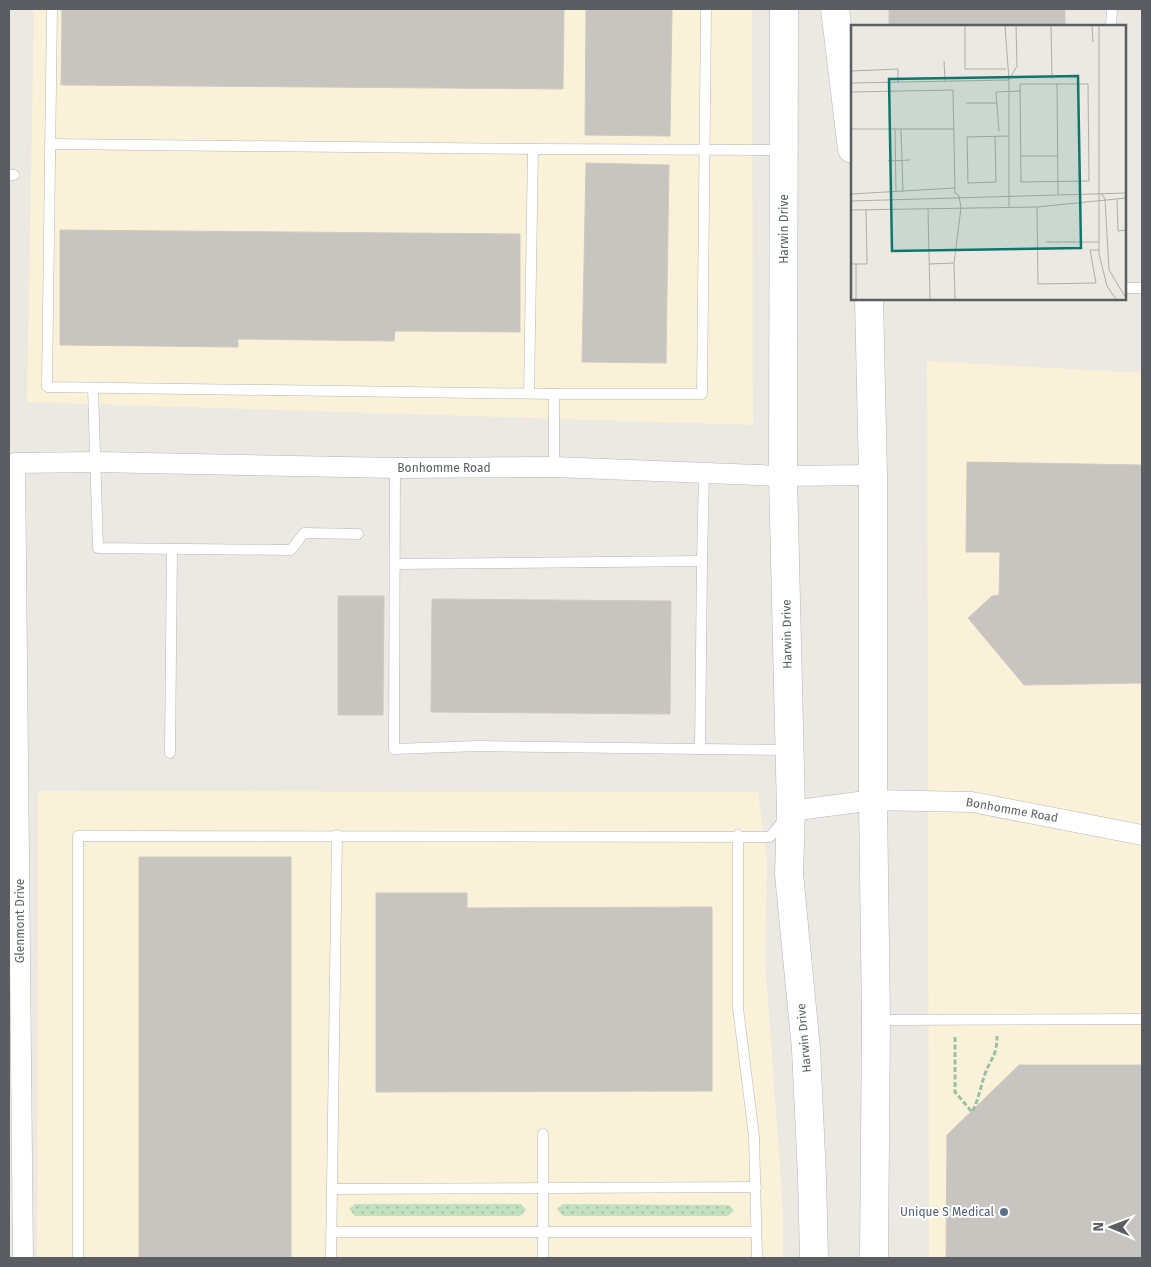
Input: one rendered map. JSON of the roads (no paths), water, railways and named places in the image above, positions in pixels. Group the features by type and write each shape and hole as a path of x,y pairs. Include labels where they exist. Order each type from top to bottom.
{"main road":[{"name":"Harwin Drive","path":"784,9 783,476 791,811 789,874 806,1049 814,1258"},
{"path":"835,9 851,141"},
{"path":"869,300 873,475 873,800 876,1020 874,1258"}],"street":[{"name":"Bonhomme Road","path":"11,462 395,468 554,467 783,476 873,475"},
{"name":"Glenmont Drive","path":"11,462 16,1204 22,1258"},
{"name":"Bonhomme Road","path":"791,811 873,800 972,802 1142,835"}],"lane":[{"path":"52,9 47,387 554,394 702,394 706,9"},
{"path":"1112,9 1112,25"},
{"path":"50,144 785,150"},
{"path":"529,393 533,149"},
{"path":"1126,288 1142,288"},
{"path":"93,388 98,548 291,550 304,533 358,534"},
{"path":"554,394 554,467"},
{"path":"395,468 394,749 478,746 789,750"},
{"path":"700,749 704,472"},
{"path":"170,753 172,549"},
{"path":"395,564 702,561"},
{"path":"78,1258 78,836 738,835 770,837 791,811"},
{"path":"738,835 738,1008 754,1136 757,1258"},
{"path":"331,1258 337,836"},
{"path":"876,1020 1142,1019"},
{"path":"543,1134 543,1258"},
{"path":"332,1189 756,1187"},
{"path":"332,1232 756,1232"}],"place":[{"name":"Unique S Medical","path":"1004,1212"}]}
